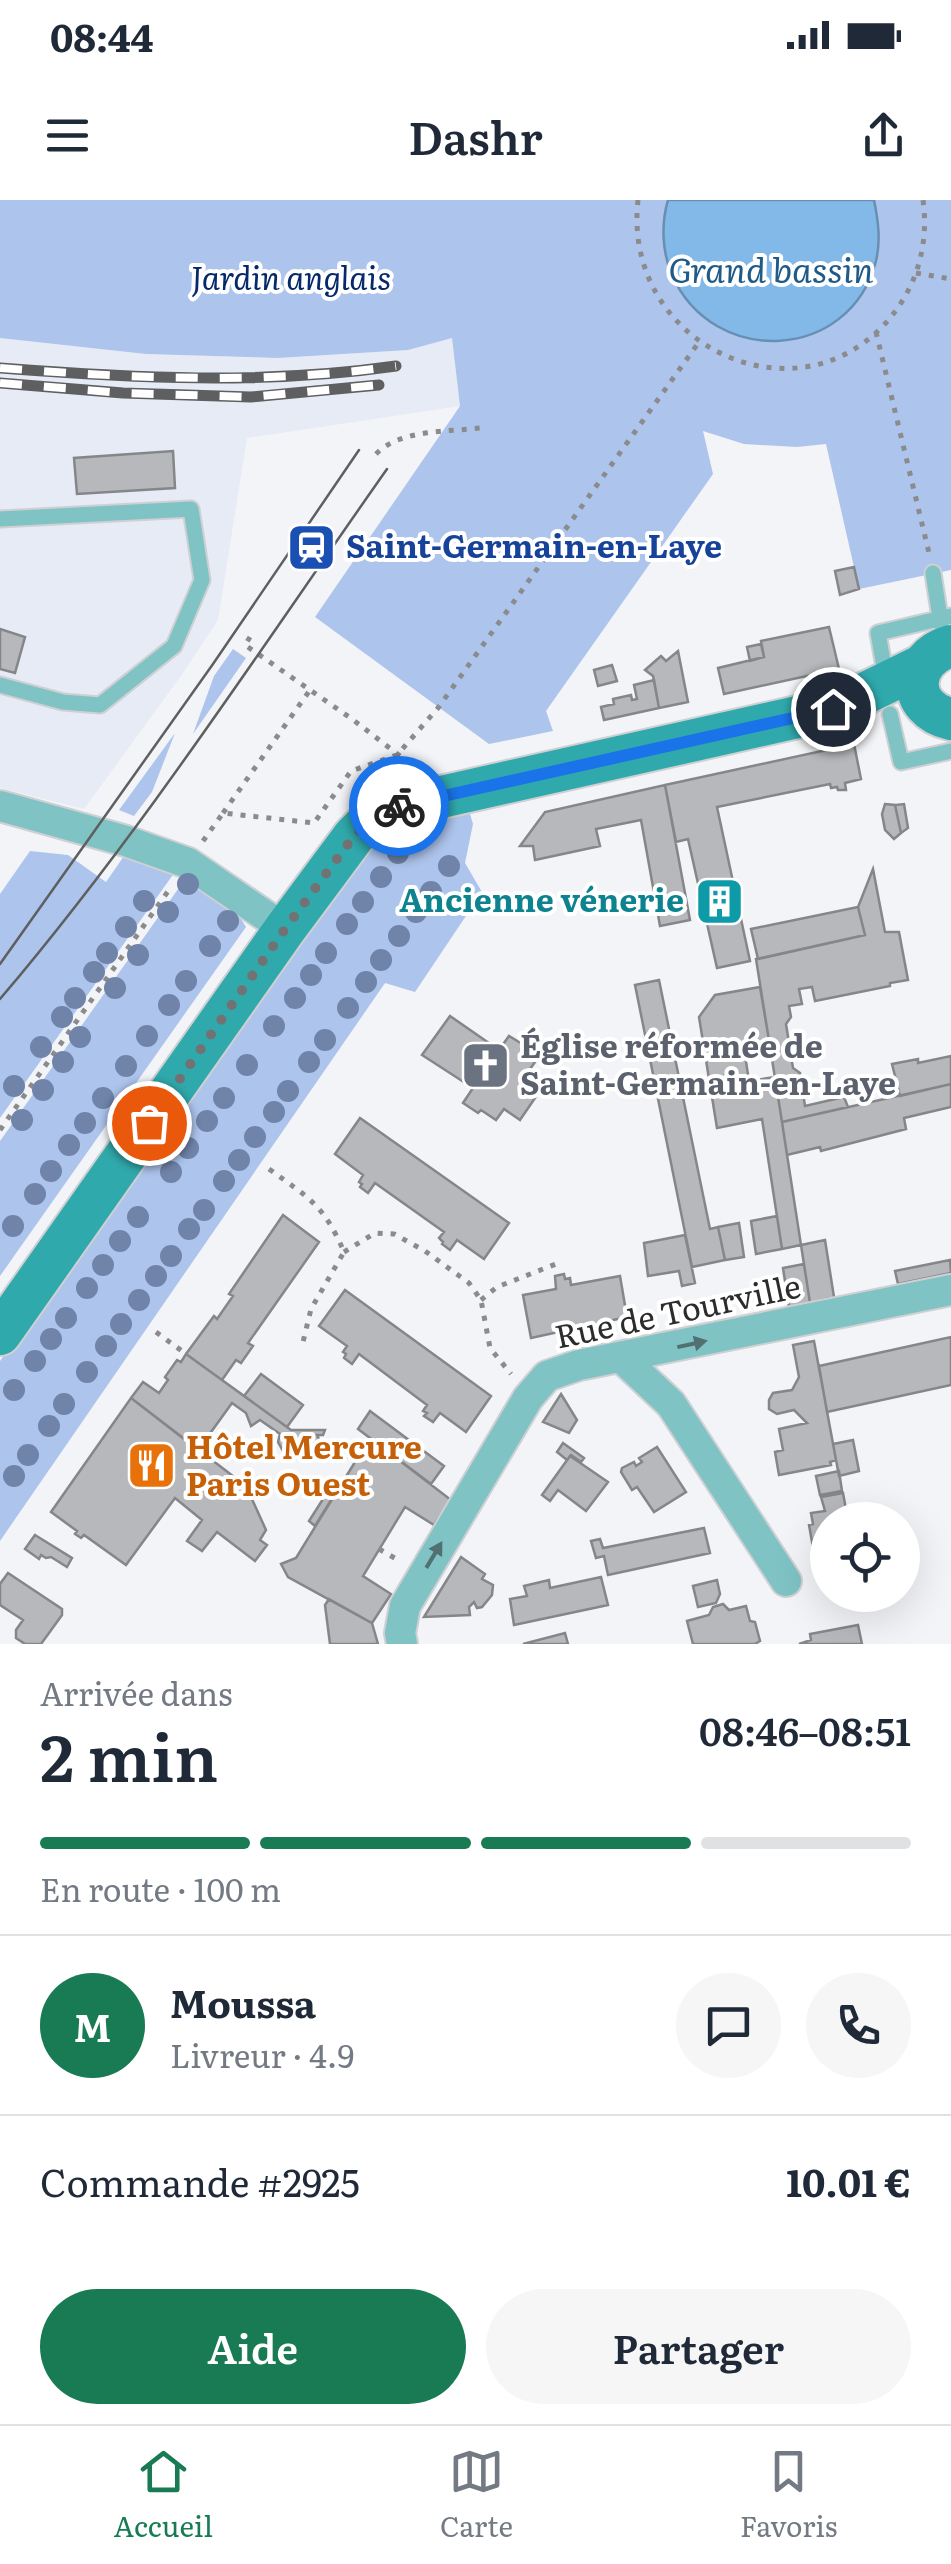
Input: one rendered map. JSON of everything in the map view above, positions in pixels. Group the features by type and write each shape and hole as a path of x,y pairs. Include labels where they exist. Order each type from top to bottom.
{"main road":[{"path":"0,1334 285,929 369,821 388,809 833,709 930,669"}],"street":[{"path":"0,806 126,840 188,863 285,929"},
{"name":"Rue de Tourville","path":"402,1644 405,1606 546,1376 578,1366 951,1290"},
{"path":"622,1358 671,1404 786,1581"}],"lane":[{"path":"0,519 191,509 202,580 174,646 100,705 63,702 0,685"},
{"path":"933,574 930,669 901,762 951,751"}],"path":[{"path":"638,200 637,244 643,269 668,314 699,342 730,359 781,368 807,366 856,348 894,313 908,292 924,242 923,200"},
{"path":"916,273 951,279"},
{"path":"876,332 933,574"},
{"path":"222,813 314,822 351,771 398,755 438,708 699,342"},
{"path":"376,454 410,436 480,428"},
{"path":"250,637 244,646 398,755"},
{"path":"0,1130 310,690"},
{"path":"268,1169 318,1205 344,1252"},
{"path":"303,1342 311,1309 344,1252 375,1233 394,1234 469,1283 480,1300 490,1348 506,1370 532,1394"},
{"path":"480,1300 498,1288 561,1262"},
{"path":"156,1332 186,1354"}],"shaded area":[{"path":"452,337 460,406 247,438 218,620 84,809 0,788 0,338 146,354 278,358 408,350"}],"green space":[{"name":"Jardin anglais","path":"0,200 951,200 951,570 859,589 826,444 744,444 703,431 713,474 546,711 553,731 489,744 315,617 460,406 452,338 408,350 278,358 146,354 0,338"},
{"path":"233,649 246,658 193,734 214,676"},
{"path":"175,733 152,792 134,816 119,810"},
{"path":"467,804 473,824 465,863 482,892 415,992 385,983 0,1541 0,1361 384,827"},
{"path":"30,851 68,855 106,882 124,856 177,869 0,1118 0,894"},
{"path":"188,875 238,914 246,927 0,1276 0,1141"}],"water":[{"name":"Grand bassin","path":"668,200 874,200 878,230 876,261 861,294 839,319 811,334 780,341 748,338 718,326 691,305 672,275 664,238"}],"building":[{"path":"173,451 175,488 77,494 74,458"},
{"path":"854,567 859,589 840,595 835,571"},
{"path":"829,627 839,669 724,694 718,668 764,657 761,641"},
{"path":"0,629 25,637 15,673 0,669"},
{"path":"761,644 764,657 750,661 747,647"},
{"path":"678,651 688,702 659,708 653,676 645,670 661,656 666,661"},
{"path":"612,665 617,681 598,686 594,670"},
{"path":"654,680 659,708 604,720 601,707 631,695 632,700 637,699 634,685"},
{"name":"Ancienne vénerie","path":"854,744 861,779 845,783 846,790 831,788 830,784 717,807 750,961 717,968 688,839 676,842 665,785"},
{"path":"665,785 690,920 660,926 641,820 596,829 600,846 535,860 533,846 520,846 545,812"},
{"path":"885,804 895,805 901,833 894,839 885,830"},
{"path":"904,804 908,828 901,833 895,805"},
{"path":"873,869 885,932 899,932 908,980 815,1001 812,987 799,989 802,1004 789,1006 791,1017 786,1024 793,1068 800,1073 805,1106 844,1097 848,1107 782,1122 756,959 865,935 858,907"},
{"path":"858,907 865,935 758,959 751,929"},
{"path":"659,980 710,1229 718,1227 725,1260 692,1267 635,985"},
{"path":"760,987 771,1052 745,1055 749,1081 775,1077 801,1245 782,1249 762,1119 717,1128 699,1017 715,995"},
{"name":"Église réformée de Saint-Germain-en-Laye","path":"450,1016 499,1050 509,1036 537,1059 528,1072 546,1082 520,1120 504,1109 496,1120 481,1110 478,1113 463,1103 473,1088 422,1055"},
{"path":"951,1056 951,1084 900,1096 892,1064"},
{"path":"951,1084 951,1107 904,1118 906,1129 821,1151 820,1147 787,1155 782,1122"},
{"path":"360,1118 509,1223 484,1259 457,1240 450,1250 439,1238 444,1232 375,1183 368,1193 360,1187 363,1175 335,1154"},
{"path":"283,1215 319,1242 248,1343 253,1346 241,1363 236,1360 222,1380 186,1354 214,1316 217,1319 233,1296 229,1294"},
{"path":"777,1216 782,1249 756,1254 751,1221"},
{"path":"739,1223 744,1257 725,1260 718,1227"},
{"path":"685,1235 695,1283 682,1286 679,1271 648,1276 644,1243"},
{"path":"825,1240 834,1297 810,1303 801,1245"},
{"path":"950,1260 951,1273 898,1284 895,1271"},
{"path":"804,1264 810,1303 789,1307 783,1268"},
{"path":"564,1274 571,1285 620,1276 627,1317 531,1338 523,1295 556,1289 555,1276"},
{"path":"345,1290 491,1396 466,1432 440,1413 433,1422 424,1416 427,1405 359,1354 352,1364 344,1358 347,1346 319,1326"},
{"path":"951,1337 951,1385 827,1412 819,1366"},
{"path":"814,1341 836,1460 831,1465 779,1475 775,1452 783,1450 779,1429 807,1423 794,1410 777,1414 769,1409 769,1400 773,1393 792,1390 799,1377 793,1345"},
{"path":"186,1354 291,1430 325,1430 323,1435 317,1435 314,1446 320,1450 341,1447 360,1455 370,1438 451,1500 434,1525 405,1507 363,1576 391,1594 372,1623 288,1577 281,1564 296,1558 355,1462 343,1454 327,1458 301,1449 294,1455 283,1451 278,1442 280,1434 260,1420 251,1426 246,1413 232,1403 206,1439 201,1436 193,1446 131,1398 143,1382 159,1393 168,1380 165,1377"},
{"path":"261,1374 303,1405 287,1427 244,1396"},
{"path":"561,1394 577,1420 569,1433 543,1422"},
{"name":"Hôtel Mercure Paris Ouest","path":"131,1398 246,1486 266,1530 260,1540 267,1545 255,1561 217,1532 202,1551 187,1541 202,1520 175,1498 126,1565 84,1535 81,1538 75,1534 77,1531 51,1512"},
{"path":"370,1411 444,1466 431,1484 358,1429"},
{"path":"853,1440 859,1471 839,1476 833,1444"},
{"path":"563,1443 584,1458 581,1462 571,1455 567,1460 557,1452"},
{"path":"657,1447 686,1492 654,1512 621,1472 634,1462 636,1466 642,1462 639,1458"},
{"path":"570,1456 608,1482 586,1511 558,1490 550,1501 542,1495"},
{"path":"839,1471 842,1491 820,1495 816,1476"},
{"path":"330,1488 336,1492 315,1526 309,1521"},
{"path":"843,1493 845,1502 822,1502 821,1497"},
{"path":"704,1528 710,1553 608,1575 604,1556 596,1558 591,1541 600,1539 603,1548"},
{"path":"35,1535 72,1558 67,1567 51,1557 41,1555 39,1559 25,1549"},
{"path":"461,1557 485,1574 482,1579 493,1585 492,1595 482,1607 477,1608 474,1602 469,1607 470,1615 424,1617"},
{"path":"8,1573 62,1609 62,1615 41,1644 25,1644 16,1638 23,1620 0,1605 0,1584"},
{"path":"601,1577 608,1605 514,1625 510,1599 527,1596 524,1586 549,1580 550,1588"},
{"path":"717,1580 720,1594 716,1603 698,1607 693,1586"},
{"path":"329,1599 372,1623 378,1644 330,1644 325,1605"},
{"path":"723,1604 729,1610 746,1606 760,1641 693,1644 687,1621 709,1615 713,1607"},
{"path":"858,1625 862,1644 799,1644 811,1640 810,1634"},
{"path":"565,1633 568,1644 523,1644"}],"tram line":[{"path":"0,964 359,450"},
{"path":"0,999 152,805 387,469"}],"railway":[{"path":"0,368 247,378 396,366"},
{"path":"0,383 123,393 251,397 379,385"}],"way so far":[{"path":"149,1123 354,836 369,821 399,806"}],"place":[{"name":"Saint-Germain-en-Laye","path":"311,547"},
{"name":"Ancienne vénerie","path":"719,901"},
{"name":"Église réformée de Saint-Germain-en-Laye","path":"485,1065"},
{"name":"Hôtel Mercure Paris Ouest","path":"151,1466"}],"route":[{"path":"399,806 833,709"}]}
